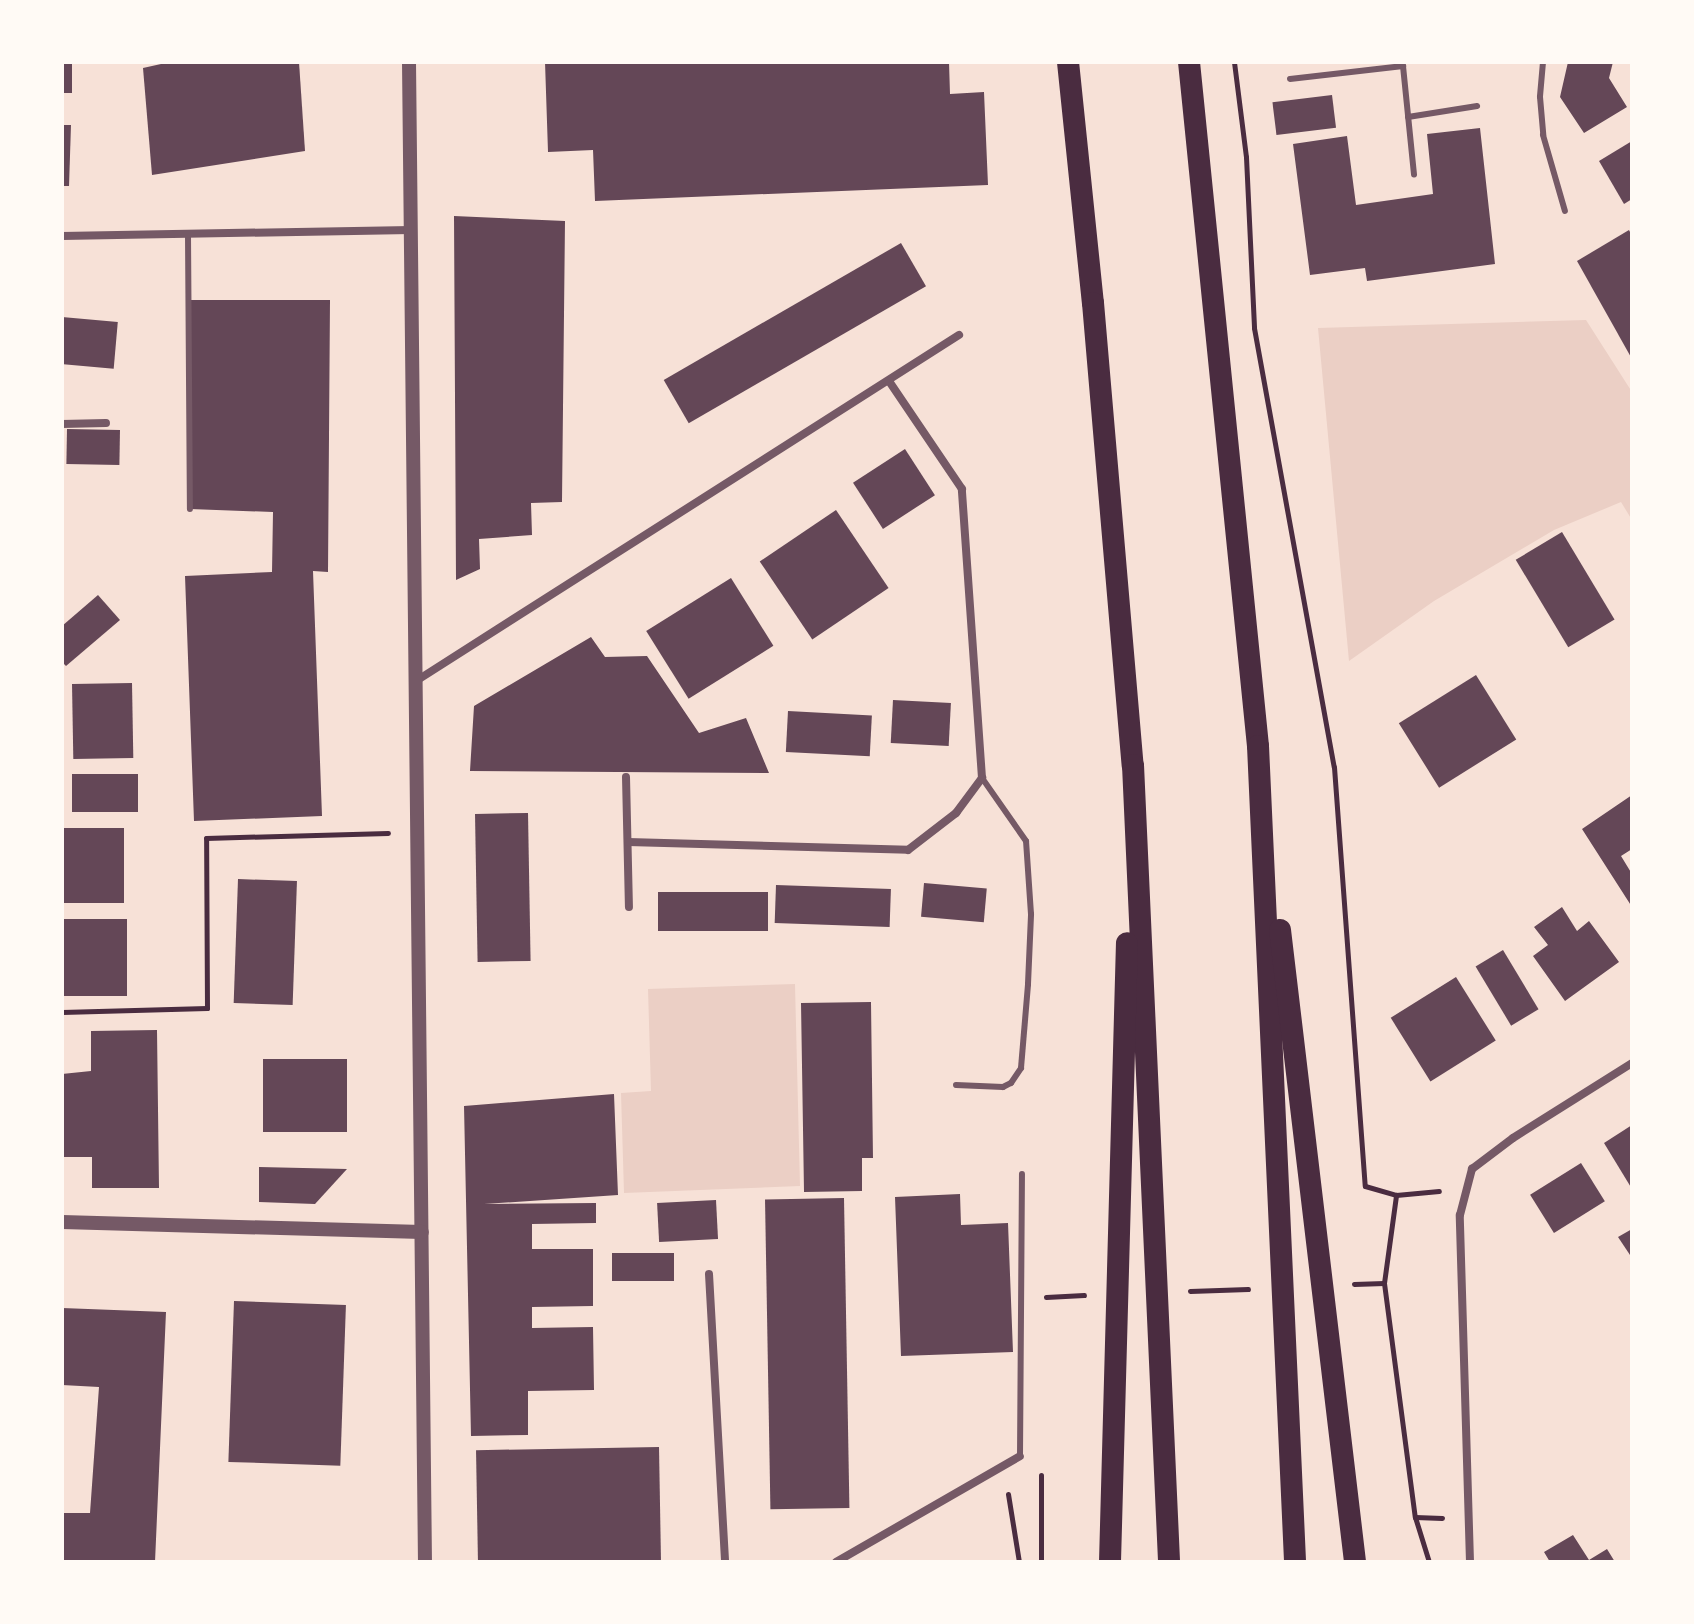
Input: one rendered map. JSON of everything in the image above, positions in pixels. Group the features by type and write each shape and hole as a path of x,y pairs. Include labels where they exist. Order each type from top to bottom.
{"highway":[{"path":"1068,62 1093,303 1133,765 1169,1562"},
{"path":"1189,62 1258,746 1355,1562"},
{"path":"1258,746 1295,1562"},
{"path":"1110,1562 1133,765"}],"street":[{"path":"409,62 425,1562"},
{"path":"62,236 411,230"},
{"path":"416,681 959,335"},
{"path":"628,842 908,850 956,813 982,778 962,489 889,381"},
{"path":"62,424 106,423"},
{"path":"626,777 629,907"},
{"path":"1470,1562 1460,1215 1472,1169 1513,1138 1632,1063"},
{"path":"62,1222 422,1232"},
{"path":"709,1274 725,1562"},
{"path":"836,1562 1020,1456"}],"lane":[{"path":"1543,62 1540,97 1543,135 1565,211"},
{"path":"1290,79 1403,66 1414,174"},
{"path":"1408,117 1477,106"},
{"path":"188,235 190,509"},
{"path":"956,1085 1003,1087 1011,1083 1021,1068 1031,914 1026,841 982,778"},
{"path":"1020,1456 1022,1174"}],"path":[{"path":"1234,62 1246,157 1254,328 1334,767 1365,1186 1396,1195 1467,1187"},
{"path":"62,1012 207,1008 206,838 417,833"},
{"path":"1396,1195 1384,1283 1415,1517 1429,1562"},
{"path":"1353,1284 1384,1283"},
{"path":"1182,1291 1259,1288"},
{"path":"1042,1297 1088,1295"},
{"path":"1003,1465 1019,1562"},
{"path":"1041,1469 1041,1562"}],"shaded area":[{"path":"1586,320 1632,392 1632,520 1621,502 1554,530 1434,601 1349,661 1318,328"},
{"path":"795,984 800,1186 624,1193 621,1093 651,1091 648,989"}],"building":[{"path":"62,62 72,62 72,93 62,93"},
{"path":"170,62 299,62 305,151 152,175 143,68"},
{"path":"545,62 949,62 950,94 984,92 988,185 595,201 593,150 548,152"},
{"path":"1568,62 1613,62 1609,78 1627,107 1584,133 1560,97"},
{"path":"1332,95 1336,128 1276,135 1272,102"},
{"path":"62,125 71,125 69,186 62,186"},
{"path":"1480,128 1495,264 1367,281 1365,268 1310,275 1293,144 1347,136 1356,205 1433,194 1427,134"},
{"path":"1632,141 1632,199 1624,204 1599,161"},
{"path":"454,216 565,221 562,502 531,503 532,535 479,539 480,569 456,580"},
{"path":"1629,230 1632,236 1632,359 1577,261"},
{"path":"901,243 926,286 689,423 664,380"},
{"path":"191,300 330,300 328,572 313,571 322,816 194,821 185,576 272,572 273,512 190,509"},
{"path":"62,317 118,322 114,369 62,364"},
{"path":"67,429 120,430 119,465 66,464"},
{"path":"905,449 935,495 883,529 853,483"},
{"path":"836,510 889,588 812,639 760,561"},
{"path":"1562,532 1615,619 1568,647 1516,560"},
{"path":"731,578 773,646 689,699 646,631"},
{"path":"98,595 120,620 66,666 62,662 62,626"},
{"path":"591,637 605,657 647,656 699,733 746,718 769,773 470,771 474,706"},
{"path":"1476,675 1516,739 1439,788 1399,723"},
{"path":"132,683 133,758 73,759 72,684"},
{"path":"893,700 951,703 949,746 891,743"},
{"path":"788,711 872,715 870,756 786,752"},
{"path":"72,774 138,774 138,812 72,812"},
{"path":"1632,795 1632,849 1621,856 1632,874 1632,907 1582,829"},
{"path":"528,813 531,961 478,962 475,814"},
{"path":"62,828 124,828 124,903 62,903"},
{"path":"238,879 297,881 293,1005 234,1003"},
{"path":"924,883 987,888 984,922 921,917"},
{"path":"776,885 891,889 890,927 775,923"},
{"path":"658,892 768,892 768,931 658,931"},
{"path":"1562,907 1577,931 1589,921 1619,962 1565,1001 1533,956 1548,945 1534,927"},
{"path":"63,919 127,919 127,996 63,996"},
{"path":"1503,950 1539,1009 1511,1026 1476,966"},
{"path":"1456,977 1496,1041 1430,1081 1391,1018"},
{"path":"871,1002 873,1158 862,1158 862,1191 804,1192 801,1003"},
{"path":"157,1030 159,1188 92,1188 92,1157 62,1157 62,1074 91,1071 91,1031"},
{"path":"263,1059 347,1059 347,1132 263,1132"},
{"path":"614,1094 618,1195 484,1204 596,1203 596,1223 532,1224 532,1249 593,1249 593,1306 532,1307 532,1328 593,1327 594,1390 528,1391 528,1435 471,1436 464,1106"},
{"path":"1632,1125 1632,1189 1604,1143"},
{"path":"1581,1163 1605,1201 1554,1233 1530,1195"},
{"path":"259,1167 347,1169 315,1204 259,1202"},
{"path":"960,1194 961,1225 1008,1223 1013,1352 901,1356 895,1197"},
{"path":"844,1198 849,1508 770,1509 765,1199"},
{"path":"716,1200 718,1239 659,1242 657,1203"},
{"path":"1632,1229 1632,1258 1618,1237"},
{"path":"612,1253 674,1253 674,1281 612,1281"},
{"path":"234,1301 346,1305 340,1466 228,1462"},
{"path":"62,1308 166,1312 155,1562 62,1562 62,1513 90,1513 99,1387 62,1385"},
{"path":"659,1447 661,1560 478,1562 476,1450"},
{"path":"1573,1535 1589,1560 1607,1549 1615,1562 1550,1562 1544,1552"}]}
